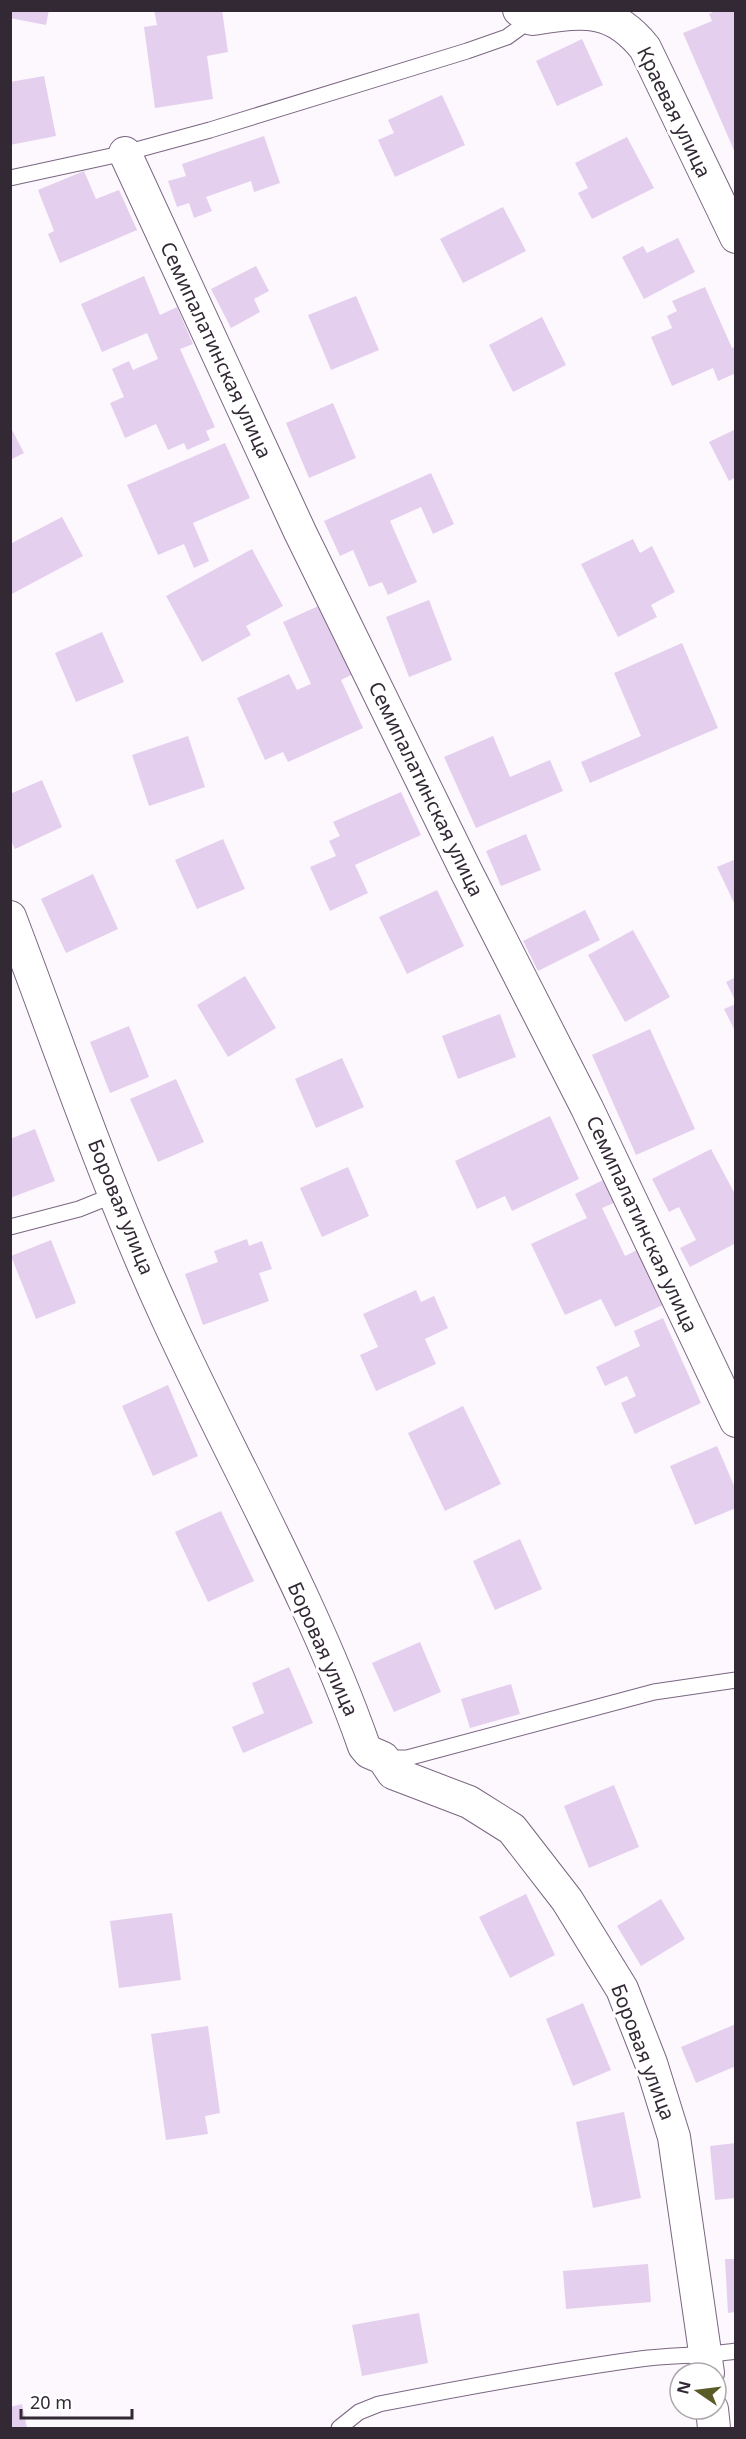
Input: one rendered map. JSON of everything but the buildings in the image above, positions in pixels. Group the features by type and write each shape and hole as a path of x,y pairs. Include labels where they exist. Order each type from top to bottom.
{"street":[{"name":"Краевая улица","path":"526,15 596,13 632,32 645,48 735,237"},
{"name":"Семипалатинская улица","path":"125,153 305,542 466,871 587,1108 735,1420"},
{"name":"Боровая улица","path":"10,917 114,1195 166,1317 340,1676 364,1746 375,1756 383,1758 393,1773 470,1802 512,1829 567,1900 622,1989 651,2063 674,2137 717,2360"}],"lane":[{"path":"10,178 125,153 210,130 467,51 507,36 526,15"},
{"path":"10,1227 79,1209 114,1195"},
{"path":"383,1758 407,1758 654,1692 735,1680"},
{"path":"339,2428 359,2412 379,2404 528,2374 664,2356 717,2360"}]}
